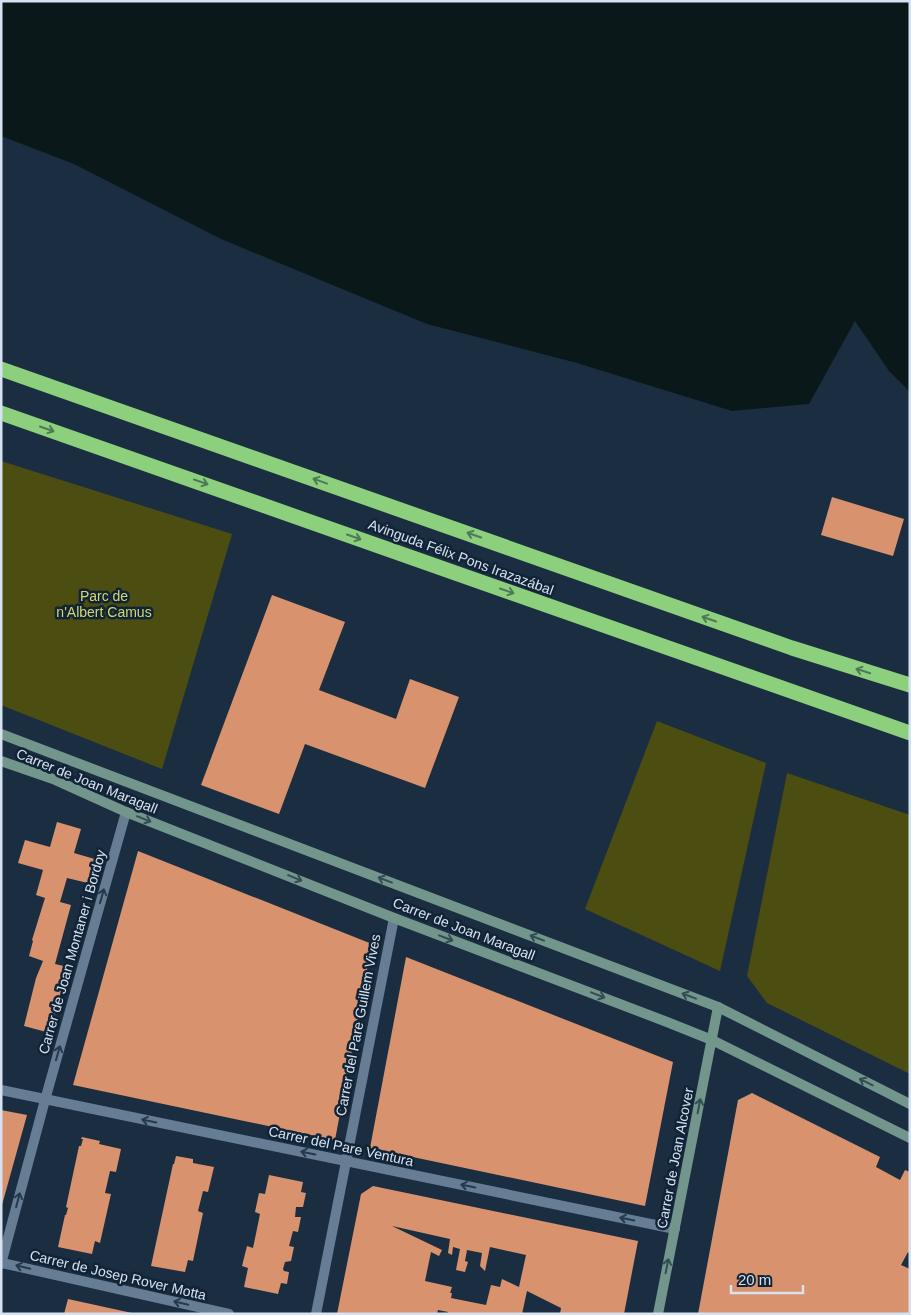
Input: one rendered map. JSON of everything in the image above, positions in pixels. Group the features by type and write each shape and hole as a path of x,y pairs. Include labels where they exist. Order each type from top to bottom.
{"highway":[{"name":"Avinguda Félix Pons Irazazábal","path":"1,369 792,648 910,685"},
{"name":"Avinguda Félix Pons Irazazábal","path":"1,413 910,733"}],"street":[{"name":"Carrer de Joan Maragall","path":"1,734 718,1007 910,1104"},
{"name":"Carrer de Joan Maragall","path":"1,761 53,779 126,812 394,918 712,1040 910,1138"},
{"name":"Carrer de Joan Montaner i Bordoy","path":"1,1263 126,812"},
{"name":"Carrer del Pare Guillem Vives","path":"316,1314 394,918"},
{"name":"Carrer de Joan Alcover","path":"658,1314 718,1007"},
{"name":"Carrer del Pare Ventura","path":"1,1090 675,1229"},
{"name":"Carrer de Josep Rover Motta","path":"1,1263 229,1314"}],"green space":[{"name":"Parc de n'Albert Camus","path":"1,461 232,534 162,769 1,705"},
{"path":"657,721 766,763 720,971 585,909"},
{"path":"787,773 910,815 910,1074 767,1003 747,976"}],"shaded area":[{"path":"1,1 910,1 910,392 889,371 855,321 809,404 732,411 577,363 427,324 221,239 74,164 1,136"}],"building":[{"path":"832,497 904,519 893,556 821,535"},
{"path":"272,595 345,622 319,690 396,719 410,679 459,697 425,788 305,744 279,814 201,785"},
{"path":"57,822 81,829 74,853 98,860 92,884 67,878 60,902 71,905 55,964 68,967 50,1033 24,1026 36,978 43,961 29,956 45,898 36,895 43,870 18,863 25,840 50,847"},
{"path":"138,851 372,944 335,1140 73,1085"},
{"path":"406,957 673,1062 645,1206 370,1148"},
{"path":"752,1093 880,1157 876,1167 900,1180 905,1170 910,1172 910,1254 908,1252 901,1265 910,1269 910,1314 698,1314 738,1100"},
{"path":"1,1110 27,1115 2,1205 1,1205"},
{"path":"82,1137 100,1141 99,1144 121,1149 116,1172 110,1171 105,1193 111,1194 100,1243 95,1241 92,1254 58,1247"},
{"path":"176,1156 193,1159 193,1163 214,1167 208,1192 203,1191 198,1211 203,1213 193,1261 188,1260 185,1272 151,1266"},
{"path":"269,1175 303,1182 301,1192 306,1193 303,1207 296,1207 295,1217 301,1217 298,1232 293,1231 289,1246 294,1247 291,1261 285,1262 283,1269 289,1272 287,1284 281,1283 278,1294 244,1287 248,1268 242,1266 247,1246 253,1248 260,1214 255,1212 259,1193 265,1194"},
{"path":"373,1186 638,1241 624,1314 560,1314 561,1308 527,1291 522,1314 447,1314 448,1312 438,1310 437,1314 337,1314 361,1194","holes":["392,1226 450,1239 448,1253 452,1255 453,1247 460,1249 456,1270 465,1272 468,1262 465,1261 467,1250 482,1253 480,1266 485,1271 490,1247 526,1255 519,1287 502,1279 500,1287 491,1285 486,1305 451,1298 452,1287 425,1281 431,1252 439,1256 442,1250"]},
{"path":"68,1299 132,1313 132,1314 64,1314"}]}
